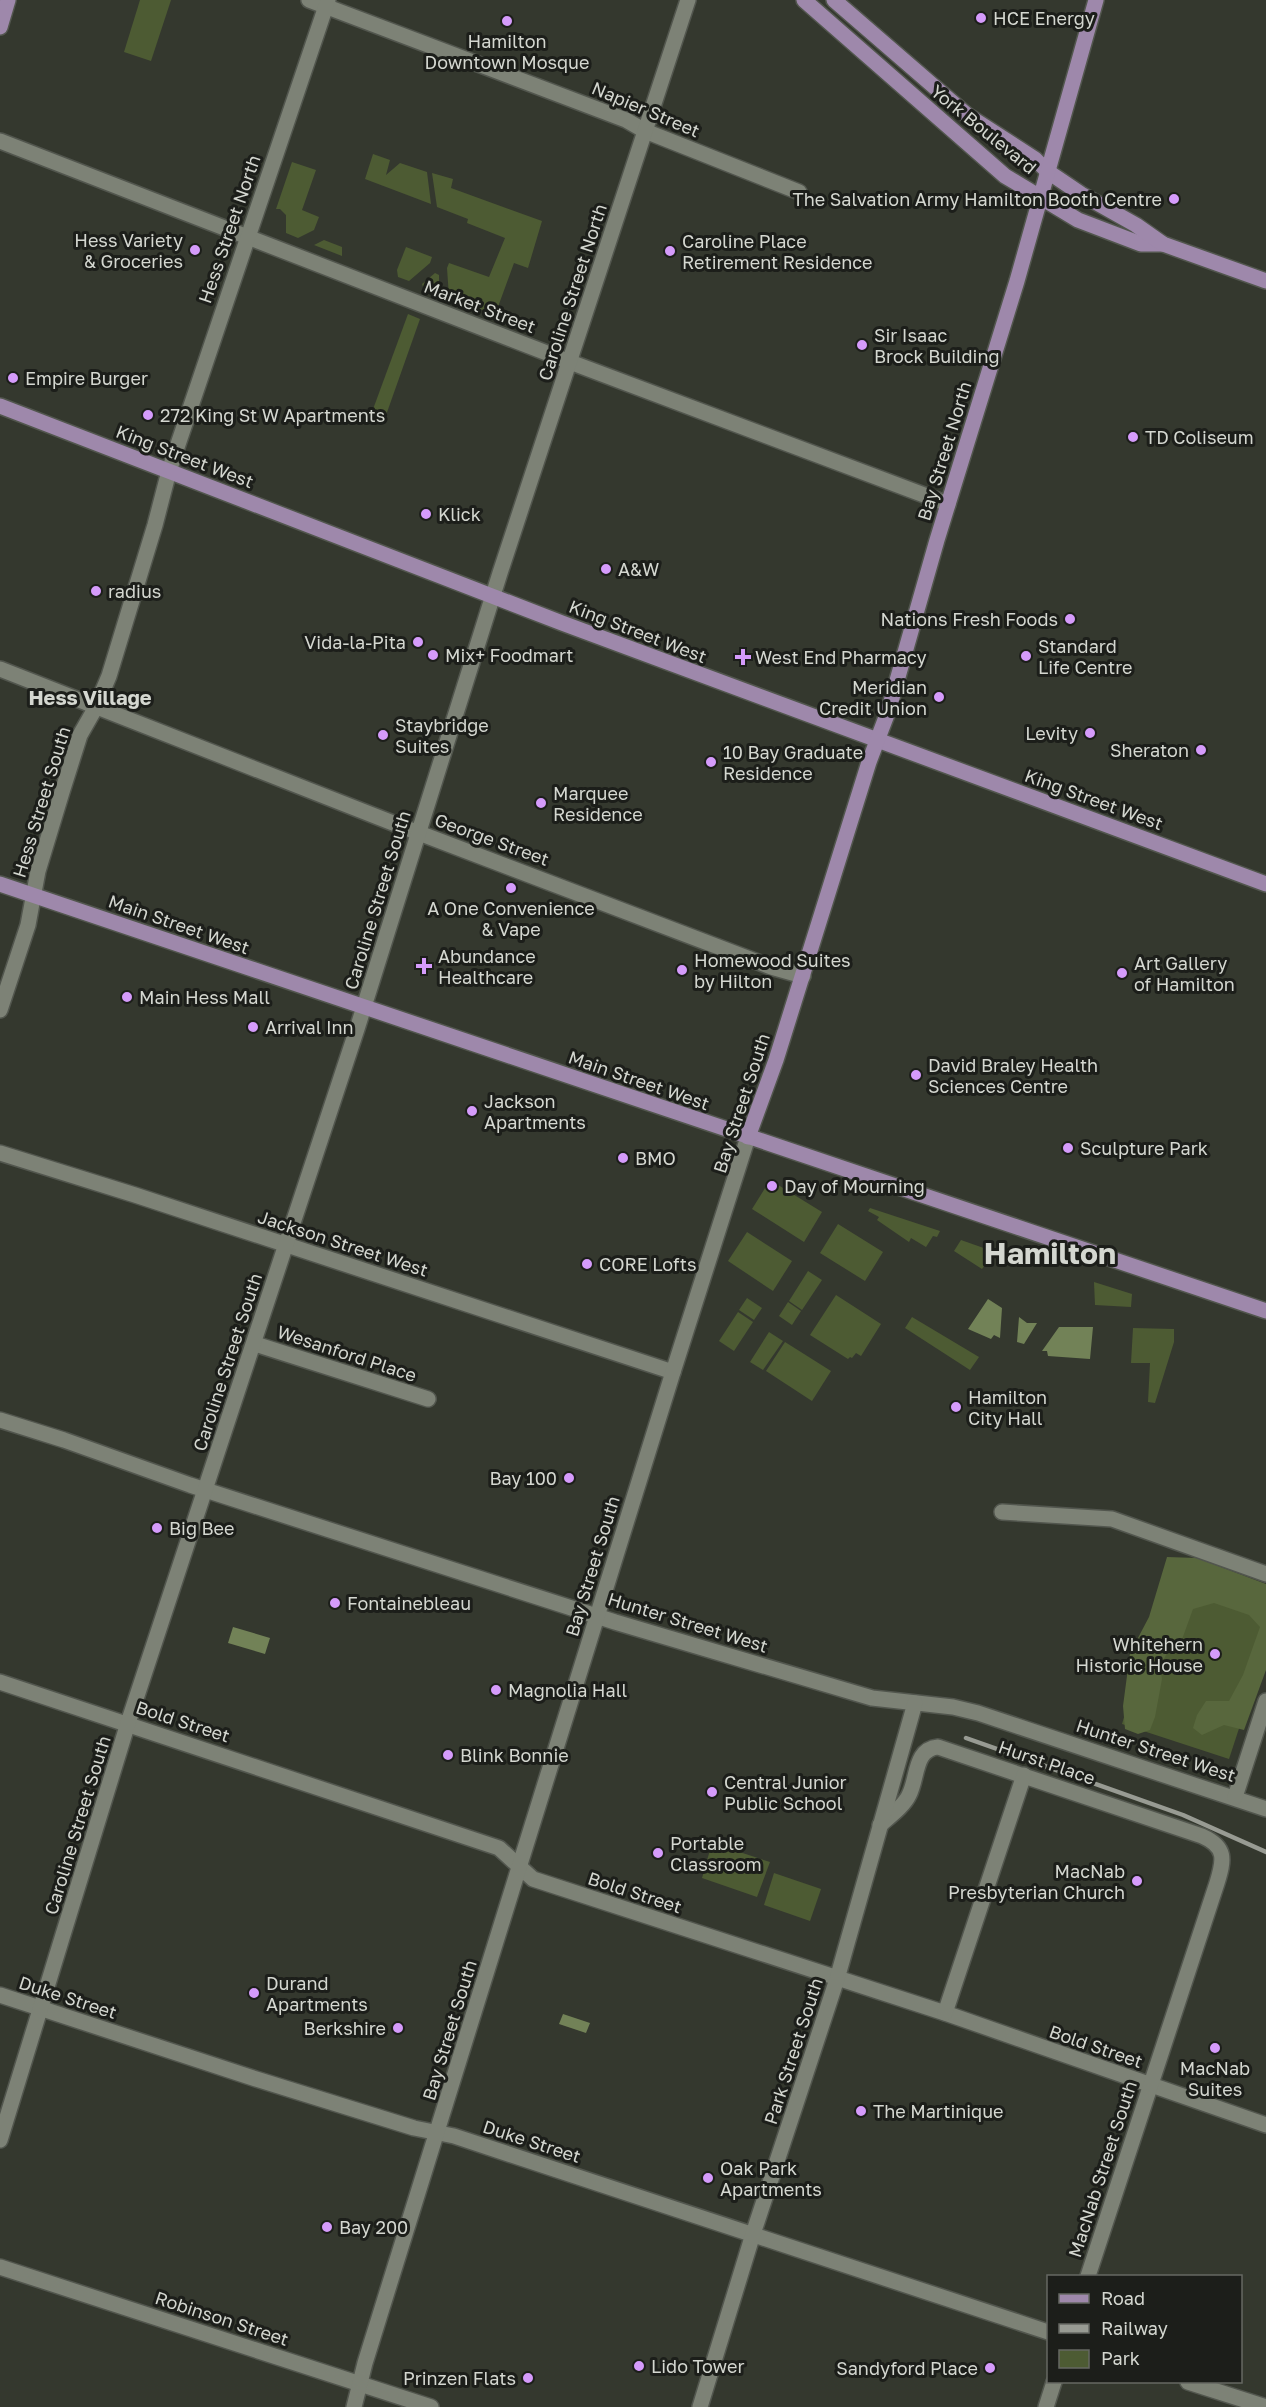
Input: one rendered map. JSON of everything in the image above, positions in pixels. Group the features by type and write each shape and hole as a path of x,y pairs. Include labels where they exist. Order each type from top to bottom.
{"main road":[{"path":"0,27 8,0"},
{"name":"York Boulevard","path":"804,0 1005,176 1078,220 1141,244 1163,244"},
{"name":"York Boulevard","path":"834,0 968,115 1106,210 1136,225 1163,244 1266,281"},
{"name":"Bay Street North","path":"878,740 1015,290 1096,0"},
{"name":"King Street West","path":"0,406 493,596 1266,884"},
{"name":"Bay Street South","path":"748,1137 803,976 878,740"},
{"name":"Main Street West","path":"0,884 1266,1311"}],"street":[{"name":"Napier Street","path":"309,0 327,3 634,123 645,131 799,192"},
{"name":"Caroline Street North","path":"493,596 688,0"},
{"name":"Hess Street North","path":"169,471 327,3"},
{"name":"Market Street","path":"0,141 570,362 948,504"},
{"name":"Hess Street South","path":"0,1010 28,925 38,871 80,735 96,707 109,676 169,471"},
{"name":"Caroline Street South","path":"0,2140 128,1723 255,1344 364,1008 493,596"},
{"name":"George Street","path":"0,669 771,967 803,976"},
{"name":"Bay Street South","path":"354,2407 365,2363 748,1137"},
{"name":"Jackson Street West","path":"0,1153 673,1372"},
{"name":"Wesanford Place","path":"255,1344 428,1399"},
{"name":"Hunter Street West","path":"0,1420 205,1490 597,1616 872,1698 953,1707 978,1713 1266,1809"},
{"path":"1002,1512 1108,1519 1266,1574"},
{"name":"Bold Street","path":"0,1682 499,1848 533,1879 945,2013 1266,2125"},
{"path":"1235,1797 1266,1701"},
{"name":"Park Street South","path":"700,2407 753,2234 837,1979 915,1704"},
{"name":"Hurst Place","path":"880,1825 909,1795 920,1760 930,1747 946,1749 1202,1836 1217,1846 1222,1856 1221,1868"},
{"path":"945,2013 1024,1775"},
{"name":"MacNab Street South","path":"1089,2275 1221,1868"},
{"name":"Duke Street","path":"0,1995 256,2079 414,2128 454,2136 1047,2332"},
{"name":"Robinson Street","path":"0,2267 431,2407"},
{"path":"1046,2407 1054,2383"},
{"path":"1191,2383 1266,2407"}],"green space":[{"path":"140,0 171,0 151,61 124,52"},
{"path":"373,154 390,160 386,175 400,163 427,172 431,204 365,179"},
{"path":"292,162 316,170 302,210 319,217 314,230 298,238 286,233 286,215 280,209 276,209"},
{"path":"432,173 453,179 451,188 542,221 528,268 514,263 495,315 449,297 447,268 449,263 489,277 505,238 467,223 468,219 437,207"},
{"path":"324,240 342,247 342,256 314,245"},
{"path":"406,247 432,257 430,263 409,281 398,277 397,270"},
{"path":"435,273 439,275 439,289 434,291 423,287 422,284"},
{"path":"408,314 420,319 385,418 372,412"},
{"path":"770,1180 822,1212 804,1242 752,1209"},
{"path":"870,1208 940,1231 937,1237 933,1236 926,1247 911,1238 909,1242 877,1220 879,1217 868,1211"},
{"path":"838,1224 883,1252 865,1281 820,1253"},
{"path":"747,1232 792,1261 773,1291 728,1261"},
{"path":"961,1240 995,1252 982,1269 954,1251"},
{"path":"808,1271 822,1280 802,1310 789,1301"},
{"path":"1094,1282 1132,1294 1131,1307 1095,1305"},
{"path":"836,1295 881,1324 861,1356 856,1353 848,1359 810,1335"},
{"path":"747,1298 762,1308 754,1320 739,1310"},
{"path":"788,1302 801,1311 792,1325 779,1316"},
{"path":"738,1312 753,1322 734,1351 719,1341"},
{"path":"912,1317 979,1357 970,1370 905,1328"},
{"path":"1133,1328 1174,1329 1174,1342 1155,1403 1148,1402 1150,1363 1131,1363"},
{"path":"769,1332 783,1341 763,1370 750,1362"},
{"path":"785,1342 831,1371 812,1401 766,1371"},
{"path":"1170,1559 1266,1592 1266,1646 1229,1759 1122,1724"},
{"path":"712,1843 770,1862 757,1897 702,1878"},
{"path":"774,1873 821,1889 810,1921 764,1905"}],"shaded area":[{"path":"988,1299 1002,1308 1000,1338 994,1335 991,1339 968,1329"},
{"path":"1019,1317 1027,1323 1037,1323 1024,1344 1017,1342"},
{"path":"1059,1327 1093,1327 1090,1359 1048,1356 1047,1351 1042,1351"},
{"path":"1167,1557 1197,1558 1266,1584 1266,1670 1244,1730 1224,1725 1202,1735 1193,1728 1197,1715 1206,1701 1229,1701 1243,1675 1260,1627 1249,1615 1214,1603 1193,1609 1180,1645 1167,1653 1160,1667 1162,1679 1155,1717 1150,1730 1138,1734 1125,1729 1123,1706 1130,1653 1149,1617"},
{"path":"233,1627 270,1638 265,1654 228,1643"},
{"path":"563,2014 590,2023 586,2033 559,2024"}],"railway":[{"path":"966,1738 1183,1815 1266,1852"}],"place":[{"name":"HCE Energy","path":"981,18"},
{"name":"Hamilton Downtown Mosque","path":"507,21"},
{"name":"The Salvation Army Hamilton Booth Centre","path":"1174,199"},
{"name":"Hess Variety & Groceries","path":"195,250"},
{"name":"Caroline Place Retirement Residence","path":"670,251"},
{"name":"Sir Isaac Brock Building","path":"862,345"},
{"name":"Empire Burger","path":"13,378"},
{"name":"272 King St W Apartments","path":"148,415"},
{"name":"TD Coliseum","path":"1133,437"},
{"name":"Klick","path":"426,514"},
{"name":"A&W","path":"606,569"},
{"name":"radius","path":"96,591"},
{"name":"Nations Fresh Foods","path":"1070,619"},
{"name":"Vida-la-Pita","path":"418,642"},
{"name":"Mix+ Foodmart","path":"433,655"},
{"name":"Standard Life Centre","path":"1026,656"},
{"name":"West End Pharmacy","path":"743,657"},
{"name":"Meridian Credit Union","path":"939,697"},
{"name":"Levity","path":"1090,733"},
{"name":"Staybridge Suites","path":"383,735"},
{"name":"Sheraton","path":"1201,750"},
{"name":"10 Bay Graduate Residence","path":"711,762"},
{"name":"Marquee Residence","path":"541,803"},
{"name":"A One Convenience & Vape","path":"511,888"},
{"name":"Abundance Healthcare","path":"424,966"},
{"name":"Homewood Suites by Hilton","path":"682,970"},
{"name":"Art Gallery of Hamilton","path":"1122,973"},
{"name":"Main Hess Mall","path":"127,997"},
{"name":"Arrival Inn","path":"253,1027"},
{"name":"David Braley Health Sciences Centre","path":"916,1075"},
{"name":"Jackson Apartments","path":"472,1111"},
{"name":"Sculpture Park","path":"1068,1148"},
{"name":"BMO","path":"623,1158"},
{"name":"Day of Mourning","path":"772,1186"},
{"name":"CORE Lofts","path":"587,1264"},
{"name":"Hamilton City Hall","path":"956,1407"},
{"name":"Bay 100","path":"569,1478"},
{"name":"Big Bee","path":"157,1528"},
{"name":"Fontainebleau","path":"335,1603"},
{"name":"Whitehern Historic House","path":"1215,1654"},
{"name":"Magnolia Hall","path":"496,1690"},
{"name":"Blink Bonnie","path":"448,1755"},
{"name":"Central Junior Public School","path":"712,1792"},
{"name":"Portable Classroom","path":"658,1853"},
{"name":"MacNab Presbyterian Church","path":"1137,1881"},
{"name":"Durand Apartments","path":"254,1993"},
{"name":"Berkshire","path":"398,2028"},
{"name":"MacNab Suites","path":"1215,2048"},
{"name":"The Martinique","path":"861,2111"},
{"name":"Oak Park Apartments","path":"708,2178"},
{"name":"Bay 200","path":"327,2227"},
{"name":"Lido Tower","path":"639,2366"},
{"name":"Sandyford Place","path":"990,2368"},
{"name":"Prinzen Flats","path":"528,2378"}],"district":[{"name":"Hess Village","path":"90,697"},
{"name":"Hamilton","path":"1050,1253"}]}
